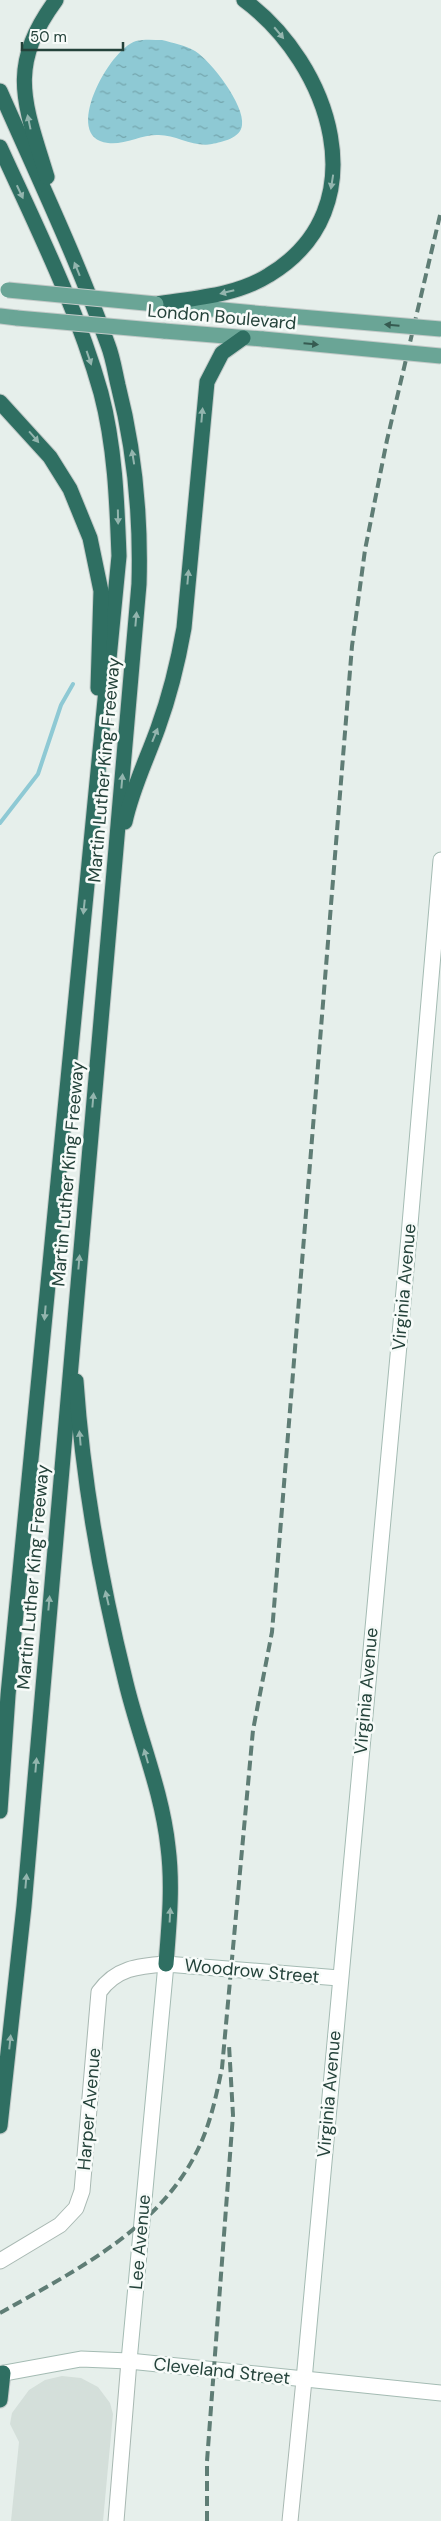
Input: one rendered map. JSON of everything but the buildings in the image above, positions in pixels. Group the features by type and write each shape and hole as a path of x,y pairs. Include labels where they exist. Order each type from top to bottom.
{"highway":[{"path":"56,0 34,33 27,52 24,95 31,129 64,236"},
{"path":"156,304 215,295 239,289 270,275 287,263 304,245 325,210 331,190 334,149 324,109 302,64 287,42 270,23 244,0"},
{"path":"0,91 64,236"},
{"name":"Martin Luther King Freeway","path":"0,147 74,312 101,394 108,427 117,507 119,556 8,1695 0,1811"},
{"name":"Martin Luther King Freeway","path":"0,2126 24,1906 139,584 138,488 122,401 109,346 64,236"},
{"path":"112,882 126,816 158,728 178,664 184,628 207,382 222,353 242,338"},
{"path":"0,402 50,457 70,489 94,550 102,596 97,676 99,754"},
{"path":"73,1328 80,1439 92,1533 126,1684 160,1804 168,1845 171,1877 166,1964"},
{"path":"0,1730 8,1695"},
{"path":"0,2400 2,2373"}],"main road":[{"name":"London Boulevard","path":"3,289 441,329"},
{"name":"London Boulevard","path":"0,316 441,356"}],"street":[{"name":"Virginia Avenue","path":"290,2521 409,1236 441,860"},
{"name":"Woodrow Street","path":"166,1964 339,1978"},
{"name":"Harper Avenue","path":"0,2261 60,2225 76,2208 82,2191 100,1992 108,1980 120,1972 140,1966 166,1964"},
{"name":"Lee Avenue","path":"116,2521 166,1964"},
{"name":"Cleveland Street","path":"2,2373 81,2359 129,2361 441,2393"}],"shaded area":[{"path":"62,2376 81,2378 98,2387 110,2403 113,2414 103,2521 11,2521 19,2442 10,2424 12,2413 29,2390 45,2380"}],"water":[{"path":"162,40 195,51 210,64 226,84 233,95 241,116 241,129 235,136 221,142 205,145 164,135 151,135 114,143 108,143 95,138 89,126 89,111 94,93 103,75 125,47 136,41"}],"waterway":[{"path":"0,823 38,774 61,705 73,684"}],"railway":[{"path":"0,2313 60,2279 117,2242 144,2220 167,2196 187,2169 203,2138 212,2113 222,2068 253,1730 272,1632 352,646 365,550 387,440 441,211"},
{"path":"207,2521 207,2461 233,2115 229,2045"}]}
